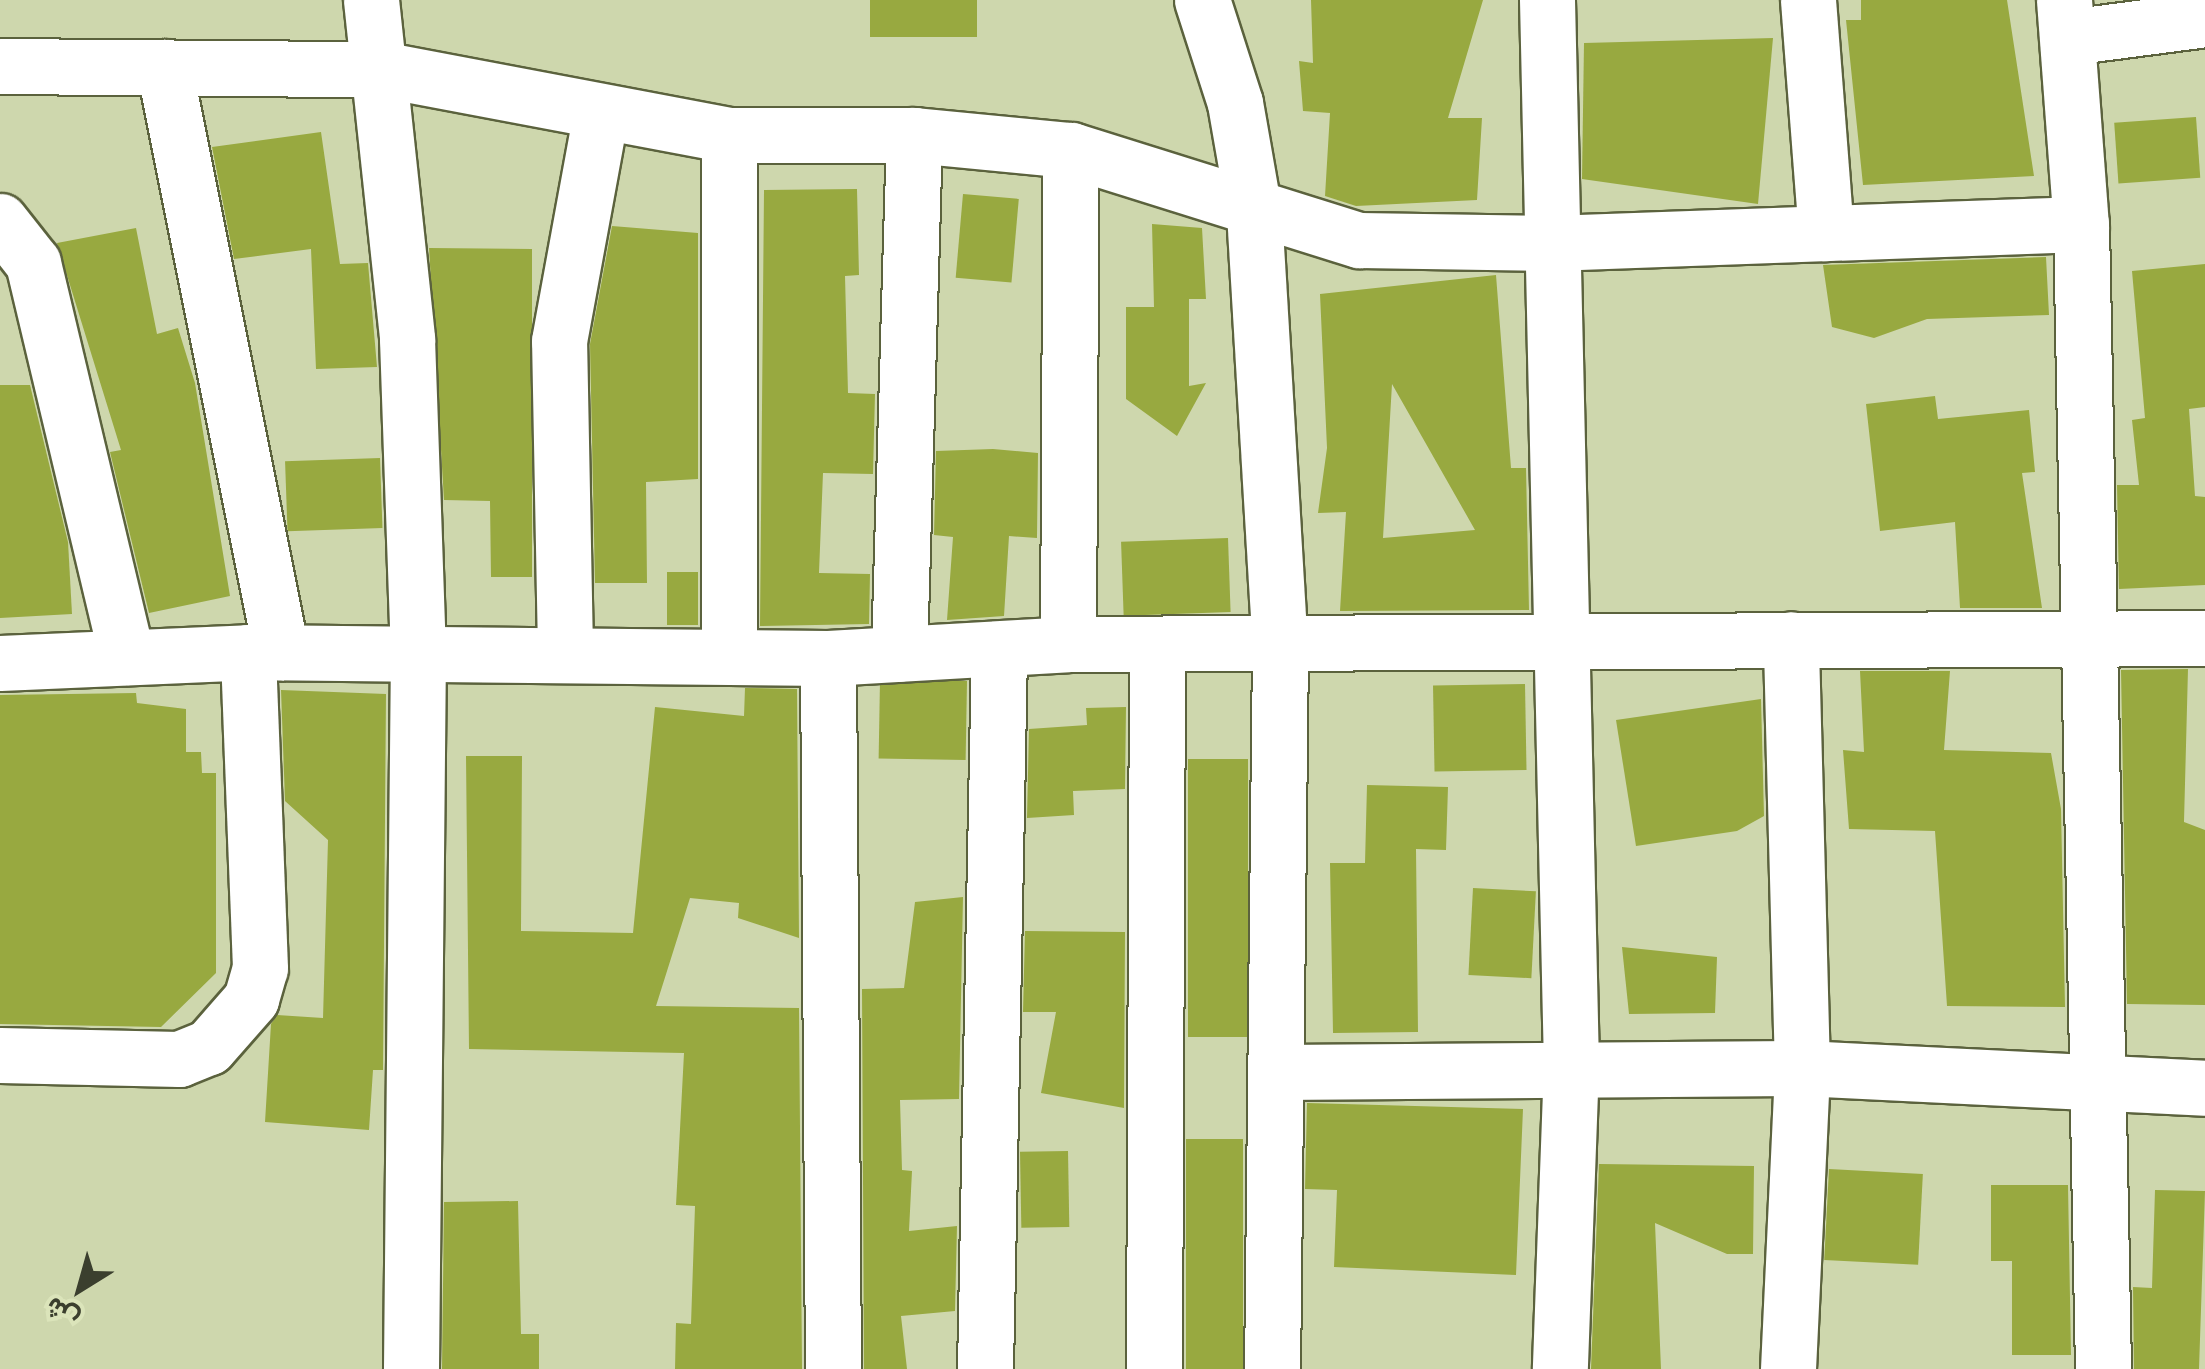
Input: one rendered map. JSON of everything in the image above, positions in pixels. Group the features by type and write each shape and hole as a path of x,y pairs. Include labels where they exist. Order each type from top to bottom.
{"street":[{"path":"371,0 407,340 418,651 411,1369"},
{"path":"1202,0 1235,103 1254,212 1280,647 1280,1072 1272,1369"},
{"path":"1547,0 1571,1064 1560,1369"},
{"path":"1808,0 1826,234"},
{"path":"2103,1369 2102,1081 2092,636 2081,224 2067,18 2205,20"},
{"path":"0,66 380,68 729,135 914,135 1071,150 1254,212 1359,240 1551,243 2081,224"},
{"path":"0,1055 179,1059 234,1026 251,999 260,968 264,652 164,67"},
{"path":"565,650 558,340 602,112"},
{"path":"729,135 729,656"},
{"path":"899,654 914,135"},
{"path":"1068,644 1071,150"},
{"path":"0,221 33,264 126,657"},
{"path":"0,663 264,652 565,650 828,658 1000,651 1068,644 1156,649 1564,641 2205,638"},
{"path":"1788,1369 1802,1068 1791,640"},
{"path":"1154,1369 1156,649"},
{"path":"985,1369 1000,651"},
{"path":"828,658 833,1369"},
{"path":"1280,1072 1571,1064 1802,1068 2205,1088"}],"building":[{"path":"870,0 977,0 977,37 870,37"},
{"path":"1311,0 1483,0 1448,118 1482,118 1477,200 1356,206 1325,196 1330,113 1303,111 1299,61 1313,63"},
{"path":"1861,0 2007,0 2034,176 1863,185 1846,20 1861,20"},
{"path":"1773,38 1758,204 1582,179 1584,43"},
{"path":"2196,117 2200,178 2118,184 2114,123"},
{"path":"321,132 340,264 368,263 377,367 316,369 311,249 234,259 212,147"},
{"path":"857,189 859,275 845,276 848,393 875,394 873,474 823,473 819,573 870,574 869,624 760,626 764,190"},
{"path":"963,194 1019,199 1011,283 956,278"},
{"path":"1152,224 1202,228 1206,299 1189,299 1189,386 1206,383 1177,436 1126,399 1126,307 1154,307"},
{"path":"612,226 698,233 698,479 646,482 647,583 595,583 590,344"},
{"path":"136,228 157,334 178,328 195,383 230,596 149,613 110,452 121,450 57,243"},
{"path":"429,248 532,249 532,577 491,577 490,501 444,500"},
{"path":"2046,257 2049,315 1927,319 1874,338 1832,327 1823,265"},
{"path":"2205,264 2205,407 2189,409 2195,496 2205,497 2205,585 2119,589 2117,485 2139,485 2132,420 2145,418 2132,271"},
{"path":"1496,275 1511,468 1526,468 1529,610 1340,611 1346,512 1318,513 1327,448 1320,294","holes":["1392,384 1475,530 1383,538"]},
{"path":"0,385 30,385 68,542 72,614 0,618"},
{"path":"1935,396 1938,419 2029,410 2035,472 2022,473 2042,608 1960,608 1955,522 1880,531 1866,404"},
{"path":"993,449 1038,453 1037,538 1009,536 1004,616 947,620 953,537 934,535 936,451"},
{"path":"380,458 382,528 288,531 285,461"},
{"path":"1228,538 1231,612 1124,616 1121,542"},
{"path":"667,572 698,572 698,625 667,625"},
{"path":"2188,669 2184,822 2205,830 2205,1005 2127,1004 2121,670"},
{"path":"1860,671 1950,671 1944,750 2051,753 2061,809 2065,1007 1947,1006 1935,831 1849,829 1843,750 1864,752"},
{"path":"880,679 967,681 966,760 879,758"},
{"path":"1525,684 1527,770 1435,772 1433,686"},
{"path":"745,688 797,689 799,938 738,918 739,903 690,898 656,1006 799,1008 802,1369 675,1369 676,1323 691,1324 695,1206 676,1205 684,1053 469,1049 466,756 522,756 521,931 633,933 655,707 744,716"},
{"path":"281,690 386,694 383,1070 373,1070 369,1130 265,1122 271,1024 277,1015 323,1018 328,840 285,801"},
{"path":"136,693 137,703 186,709 186,752 201,752 202,773 216,773 216,973 161,1027 0,1024 0,695"},
{"path":"1761,699 1764,816 1737,831 1636,846 1616,720"},
{"path":"1126,707 1125,789 1073,791 1074,815 1027,818 1029,729 1087,725 1086,708"},
{"path":"1188,759 1248,759 1248,1037 1188,1037"},
{"path":"1367,785 1448,787 1446,850 1416,849 1418,1032 1333,1033 1330,863 1365,863"},
{"path":"1473,888 1536,891 1531,978 1468,975"},
{"path":"963,897 959,1099 900,1100 902,1170 912,1171 909,1231 957,1226 955,1311 901,1316 907,1369 864,1369 862,989 904,988 915,902"},
{"path":"1025,931 1125,932 1124,1108 1041,1093 1056,1012 1023,1012"},
{"path":"1622,947 1717,957 1715,1013 1629,1014"},
{"path":"1307,1103 1523,1109 1516,1275 1334,1267 1337,1190 1305,1189"},
{"path":"1186,1139 1243,1139 1243,1369 1186,1369"},
{"path":"1068,1151 1069,1227 1021,1228 1020,1152"},
{"path":"1599,1164 1754,1166 1753,1254 1727,1254 1655,1223 1661,1369 1591,1369"},
{"path":"1829,1169 1923,1174 1918,1265 1824,1260"},
{"path":"1991,1185 2068,1185 2071,1355 2012,1355 2012,1261 1991,1261"},
{"path":"2155,1190 2205,1191 2199,1369 2134,1369 2133,1287 2152,1288"},
{"path":"518,1201 521,1334 539,1334 539,1369 442,1369 444,1202"}]}
